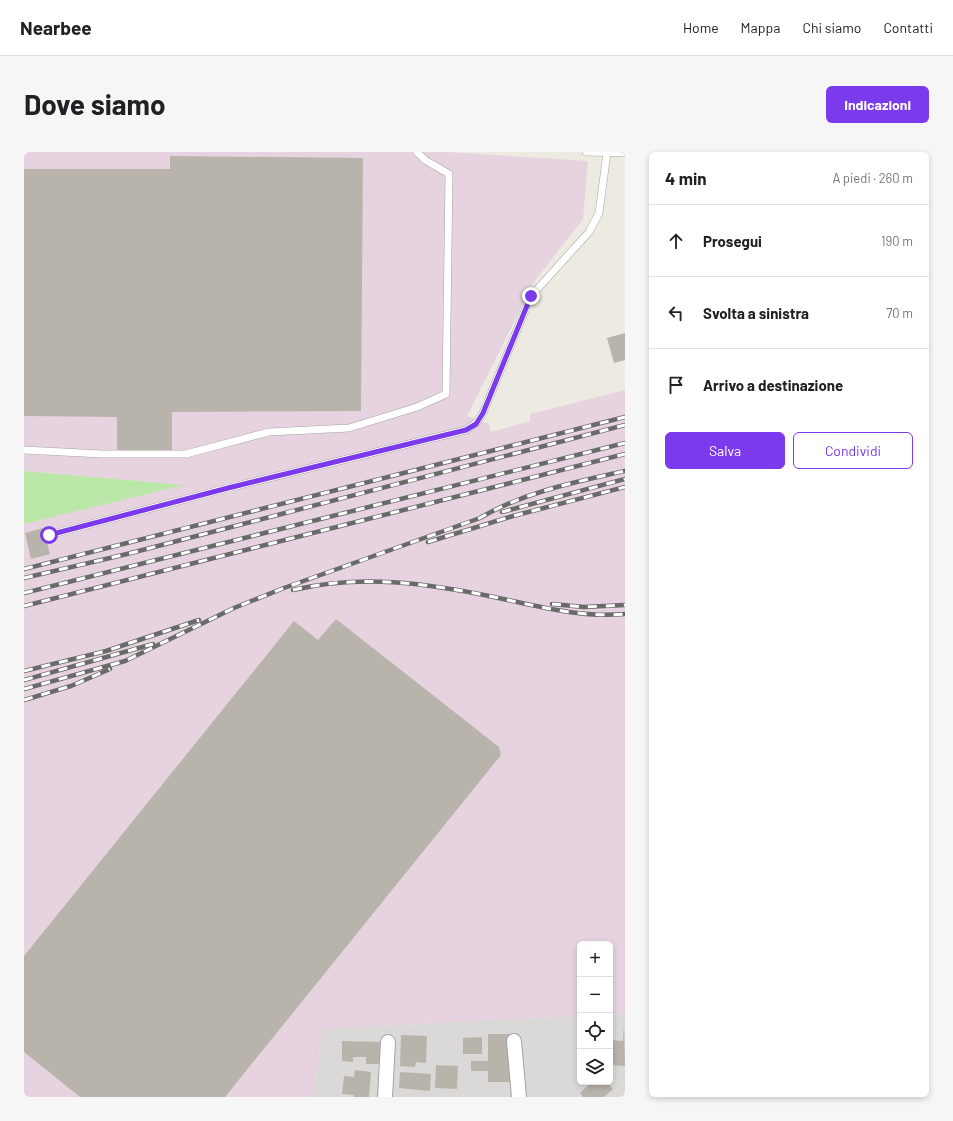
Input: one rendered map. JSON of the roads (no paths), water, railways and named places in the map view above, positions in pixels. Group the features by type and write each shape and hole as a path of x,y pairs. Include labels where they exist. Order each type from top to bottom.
{"street":[{"path":"514,1041 519,1097"},
{"path":"385,1097 388,1042"}],"lane":[{"path":"24,450 102,454 186,454 269,432 349,428 417,407 446,394 449,174 425,160 416,152"},
{"path":"586,152 625,153"},
{"path":"49,535 228,488 466,430 476,424 483,413 531,296 582,240 593,225 601,205 607,153"}],"railway":[{"path":"24,569 625,417"},
{"path":"24,578 127,554 625,425"},
{"path":"24,593 625,443"},
{"path":"24,606 625,454"},
{"path":"24,689 125,661 234,608 284,588 480,518 514,501 569,484 625,471"},
{"path":"502,512 625,479"},
{"path":"428,542 513,516 625,487"},
{"path":"293,590 344,582 394,582 469,592 575,613 608,615 625,614"},
{"path":"552,604 584,607 625,605"},
{"path":"24,671 106,651 199,620"},
{"path":"24,680 153,644"},
{"path":"24,700 71,686 110,669"}]}
